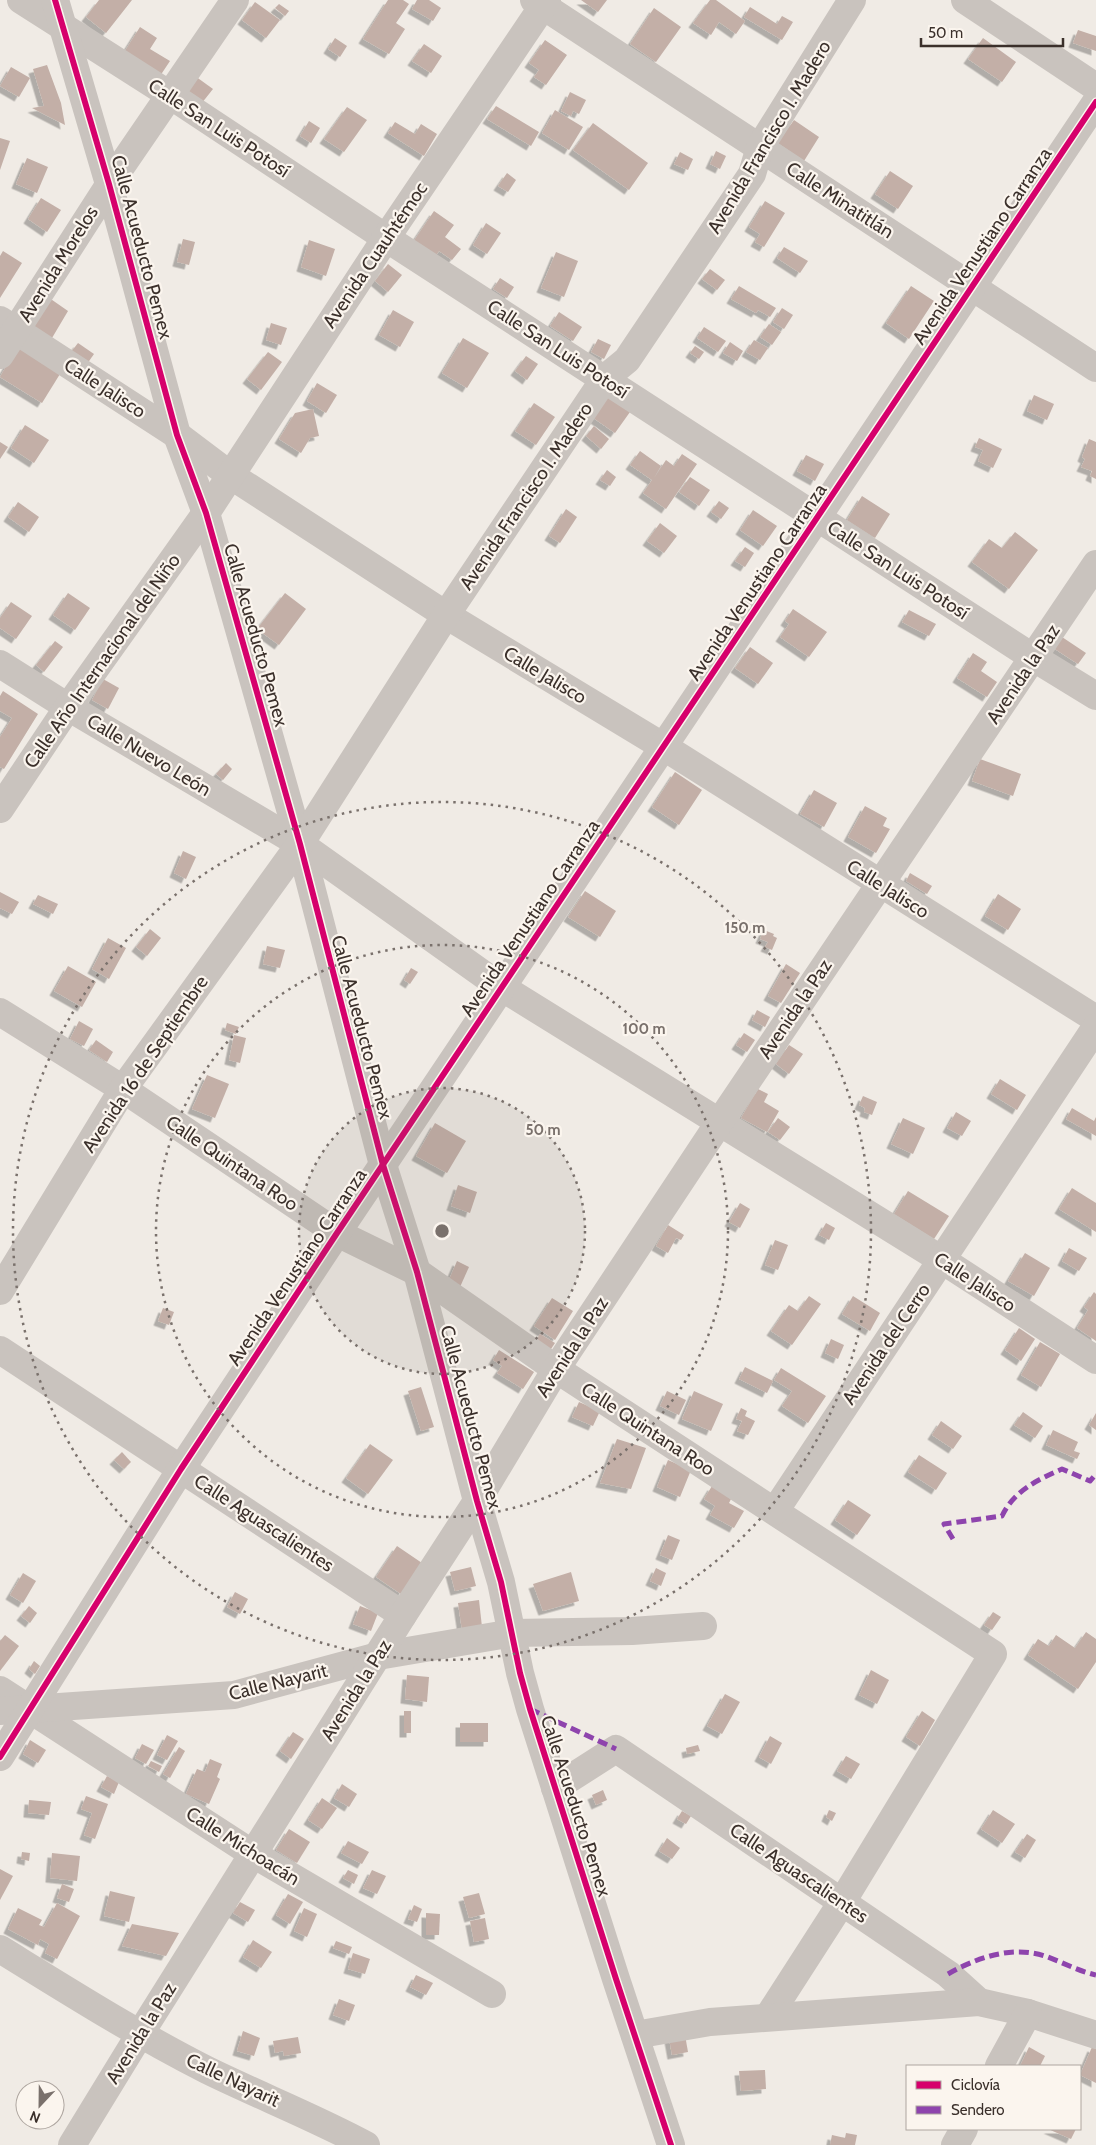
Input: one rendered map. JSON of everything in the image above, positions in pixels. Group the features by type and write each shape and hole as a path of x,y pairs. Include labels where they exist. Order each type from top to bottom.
{"street":[{"name":"Calle San Luis Potosí","path":"22,0 1034,658 1096,696"},
{"name":"Calle Acueducto Pemex","path":"55,0 110,184 177,435 206,513 300,844 383,1165 417,1272 477,1501 501,1582 513,1632 520,1674 554,1788 671,2145"},
{"name":"Avenida Morelos","path":"0,355 8,325 110,184 235,0"},
{"name":"Avenida Francisco I. Madero","path":"300,844 446,615 604,378 627,360 752,174 760,147 852,0"},
{"path":"965,0 1096,87"},
{"name":"Calle Minatitlán","path":"541,2 1096,368"},
{"name":"Avenida Cuauhtémoc","path":"206,513 541,2"},
{"name":"Avenida Venustiano Carranza","path":"0,1757 181,1469 337,1233 1096,102"},
{"name":"Calle Jalisco","path":"8,325 177,435 230,475 446,615 664,747 1096,1019"},
{"name":"Calle Año Internacional del Niño","path":"0,809 68,707 206,513"},
{"name":"Avenida la Paz","path":"72,2145 403,1615 477,1501 556,1369 719,1123 1096,564"},
{"name":"Calle Nuevo León","path":"0,664 68,707 300,844"},
{"name":"Calle Jalisco","path":"300,844 501,987 942,1260 1096,1360"},
{"name":"Avenida 16 de Septiembre","path":"0,1291 123,1089 300,844"},
{"name":"Calle Quintana Roo","path":"0,1012 123,1089 337,1233 417,1272 556,1369 993,1654 842,1902"},
{"name":"Avenida del Cerro","path":"775,1511 1096,1027"},
{"name":"Calle Aguascalientes","path":"0,1350 403,1615"},
{"name":"Calle Nayarit","path":"0,1711 234,1695 378,1656 513,1632 632,1631 703,1626"},
{"name":"Calle Michoacán","path":"0,1690 253,1854 492,1994"},
{"name":"Calle Aguascalientes","path":"554,1788 616,1749 948,1974 979,2002"},
{"path":"768,2017 842,1902"},
{"name":"Calle Nayarit","path":"0,1949 140,2034 208,2071 327,2124 366,2145"},
{"path":"635,2035 710,2022 979,2002 1028,2013 1096,2035"},
{"path":"999,2065 1028,2013"},
{"path":"956,2145 964,2130"}],"building":[{"path":"99,0 132,0 106,33 86,17"},
{"path":"388,0 403,0 409,4 396,23 405,29 389,54 363,39"},
{"path":"417,0 429,0 441,8 433,21 412,9"},
{"path":"581,0 607,0 598,12"},
{"path":"710,0 716,0 745,21 736,34 719,22 711,35 693,23"},
{"path":"255,2 280,20 266,38 242,20"},
{"path":"279,4 289,11 285,16 275,8"},
{"path":"750,7 777,24 782,16 793,22 782,40 744,17"},
{"path":"654,8 681,27 656,62 630,44"},
{"path":"140,27 157,38 150,49 170,61 160,76 123,54"},
{"path":"1078,30 1096,36 1096,51 1073,43"},
{"path":"335,38 347,46 340,57 328,49"},
{"path":"983,38 1016,62 1002,82 968,59"},
{"path":"545,40 567,55 546,85 534,77 539,70 529,63"},
{"path":"424,44 442,56 431,73 412,61"},
{"path":"47,65 61,103 65,125 32,108 44,106 33,69"},
{"path":"11,67 30,78 19,97 0,86"},
{"path":"195,76 213,89 201,104 184,91"},
{"path":"570,92 586,100 579,114 573,111 571,116 561,111"},
{"path":"496,106 539,132 531,146 487,119"},
{"path":"347,107 367,120 344,152 324,139"},
{"path":"555,110 583,127 569,150 542,133"},
{"path":"794,120 819,137 804,161 778,143"},
{"path":"309,121 320,128 311,143 300,136"},
{"path":"395,122 415,134 421,124 437,134 424,156 388,133"},
{"path":"593,123 648,163 629,190 573,150"},
{"path":"0,138 10,141 0,170"},
{"path":"716,151 726,156 720,169 710,164"},
{"path":"680,152 693,159 688,170 674,164"},
{"path":"27,158 48,167 37,193 16,184"},
{"path":"890,171 913,186 898,209 875,194"},
{"path":"507,173 516,180 508,192 498,186"},
{"path":"41,198 61,210 47,232 28,219"},
{"path":"765,201 785,213 764,247 755,242 760,234 749,227"},
{"path":"434,211 454,225 445,237 461,249 452,260 439,251 435,257 413,242"},
{"path":"486,223 501,233 487,254 473,245"},
{"path":"183,239 195,242 189,265 177,262"},
{"path":"309,240 335,249 326,276 301,267"},
{"path":"784,247 808,261 800,273 777,258"},
{"path":"3,251 22,263 0,298 0,256"},
{"path":"556,252 578,261 564,297 541,288"},
{"path":"388,264 402,275 388,292 375,281"},
{"path":"710,269 725,280 717,290 702,279"},
{"path":"500,278 514,287 507,298 493,289"},
{"path":"739,286 776,308 770,317 758,310 756,313 731,299"},
{"path":"911,286 934,301 909,339 886,323"},
{"path":"45,295 68,311 49,343 25,327"},
{"path":"782,308 793,315 784,329 773,322"},
{"path":"393,310 414,322 400,347 379,335"},
{"path":"559,312 582,327 573,341 550,326"},
{"path":"271,323 287,328 281,345 266,340"},
{"path":"769,324 781,332 772,345 760,337"},
{"path":"704,327 726,341 718,352 697,338"},
{"path":"463,338 489,353 467,388 442,373"},
{"path":"598,339 611,345 604,359 591,352"},
{"path":"754,340 768,348 760,360 746,352"},
{"path":"730,342 743,351 737,361 723,353"},
{"path":"78,343 94,354 87,364 71,352"},
{"path":"695,346 704,352 699,359 690,353"},
{"path":"17,347 60,374 42,403 0,377"},
{"path":"268,352 282,362 261,390 247,379"},
{"path":"526,356 538,364 527,380 515,371"},
{"path":"317,383 337,395 326,413 307,401"},
{"path":"1034,395 1054,404 1047,420 1027,411"},
{"path":"606,396 630,412 615,433 592,417"},
{"path":"534,403 555,417 536,445 515,431"},
{"path":"313,409 319,436 310,438 301,453 279,439 295,413"},
{"path":"25,425 49,440 34,463 11,448"},
{"path":"594,426 609,439 601,449 586,436"},
{"path":"979,438 1002,449 993,468 978,461 983,450 975,447"},
{"path":"1089,439 1096,442 1096,479 1090,476 1092,471 1081,467 1085,459 1082,457"},
{"path":"0,442 8,447 0,459"},
{"path":"640,451 661,466 654,478 666,460 674,466 682,454 697,464 666,509 643,493 652,480 630,465"},
{"path":"806,455 824,464 815,481 797,471"},
{"path":"607,470 616,477 610,486 600,480"},
{"path":"690,477 710,490 699,506 679,492"},
{"path":"862,496 890,514 875,538 847,520"},
{"path":"719,501 729,508 721,519 711,512"},
{"path":"18,502 39,517 29,532 8,517"},
{"path":"566,509 577,517 560,543 549,536"},
{"path":"753,510 777,526 763,546 740,530"},
{"path":"660,523 677,536 664,553 647,541"},
{"path":"1015,532 1038,550 1009,589 972,562 989,539 1002,548"},
{"path":"745,547 754,553 745,567 735,561"},
{"path":"68,593 90,608 75,630 53,615"},
{"path":"285,593 306,609 279,645 257,629"},
{"path":"11,602 32,616 16,639 0,628 0,618"},
{"path":"793,609 827,632 809,657 780,637 789,624 785,621"},
{"path":"909,610 936,624 929,636 902,622"},
{"path":"1062,637 1086,653 1078,664 1055,649"},
{"path":"55,641 63,647 44,672 36,665"},
{"path":"750,647 773,663 758,684 735,668"},
{"path":"973,653 987,662 981,671 997,682 987,697 957,678"},
{"path":"103,679 119,688 108,709 92,700"},
{"path":"3,691 38,714 4,769 0,767 0,737 12,718 0,711 0,696"},
{"path":"980,759 1021,774 1013,796 972,781"},
{"path":"226,763 232,769 223,780 216,774"},
{"path":"675,772 702,790 679,825 652,807"},
{"path":"814,790 837,803 824,827 800,814"},
{"path":"865,806 887,818 883,826 890,829 876,853 848,837"},
{"path":"183,851 196,857 186,879 174,873"},
{"path":"910,873 932,886 927,894 906,881"},
{"path":"585,891 616,911 600,937 568,917"},
{"path":"0,892 19,902 12,914 0,908"},
{"path":"998,894 1021,909 1008,930 985,916"},
{"path":"38,895 58,904 53,914 33,904"},
{"path":"150,929 161,938 147,956 136,947"},
{"path":"764,930 774,934 773,936 777,938 772,950 765,947 768,942 760,939"},
{"path":"108,938 126,948 109,979 92,969"},
{"path":"267,946 285,950 280,968 263,964"},
{"path":"786,964 800,973 781,1003 768,996"},
{"path":"68,966 96,982 82,1007 54,991"},
{"path":"411,968 418,972 410,984 404,980"},
{"path":"757,1010 770,1017 765,1027 752,1020"},
{"path":"79,1021 93,1029 84,1046 70,1039"},
{"path":"227,1023 239,1027 236,1034 225,1030"},
{"path":"744,1033 755,1040 747,1052 736,1045"},
{"path":"234,1035 246,1038 240,1063 229,1060"},
{"path":"96,1040 113,1052 107,1062 89,1050"},
{"path":"789,1045 803,1054 789,1074 776,1064"},
{"path":"207,1075 229,1084 215,1118 192,1109"},
{"path":"1000,1079 1026,1095 1017,1110 991,1094"},
{"path":"758,1089 768,1094 764,1102 779,1111 767,1132 741,1118"},
{"path":"863,1096 877,1102 872,1115 864,1112 865,1108 859,1105"},
{"path":"1072,1108 1094,1121 1096,1117 1096,1136 1066,1119"},
{"path":"956,1112 971,1121 962,1136 947,1128"},
{"path":"778,1118 790,1127 780,1140 768,1132"},
{"path":"903,1118 925,1128 913,1154 891,1144"},
{"path":"435,1123 466,1141 447,1173 416,1156"},
{"path":"458,1185 477,1192 470,1213 451,1206"},
{"path":"1072,1188 1096,1203 1096,1232 1059,1209"},
{"path":"908,1191 949,1216 934,1239 894,1214"},
{"path":"740,1203 750,1209 740,1228 729,1222"},
{"path":"826,1223 835,1228 829,1240 819,1235"},
{"path":"668,1225 684,1235 681,1240 676,1238 668,1253 656,1246"},
{"path":"775,1240 788,1245 778,1270 765,1265"},
{"path":"1069,1248 1087,1258 1079,1271 1062,1261"},
{"path":"1025,1253 1050,1268 1034,1296 1008,1281"},
{"path":"457,1261 469,1267 460,1287 448,1282"},
{"path":"1094,1292 1096,1294 1096,1341 1077,1328 1088,1310 1084,1307"},
{"path":"809,1296 821,1304 792,1345 771,1331 789,1305 798,1311"},
{"path":"853,1296 880,1313 870,1331 842,1314"},
{"path":"552,1298 573,1311 555,1340 534,1326"},
{"path":"163,1308 174,1312 169,1325 158,1321"},
{"path":"1019,1328 1035,1339 1021,1361 1005,1350"},
{"path":"540,1334 555,1343 549,1352 535,1342"},
{"path":"831,1339 844,1345 838,1359 825,1353"},
{"path":"1040,1342 1060,1354 1041,1387 1021,1375"},
{"path":"499,1350 534,1372 523,1389 497,1373 502,1366 493,1360"},
{"path":"745,1367 773,1381 767,1393 739,1379"},
{"path":"781,1368 826,1396 808,1423 782,1406 792,1391 774,1380"},
{"path":"421,1387 434,1427 421,1431 408,1391"},
{"path":"667,1391 686,1400 679,1415 660,1406"},
{"path":"694,1391 723,1404 711,1431 682,1419"},
{"path":"579,1402 600,1411 593,1426 572,1417"},
{"path":"741,1408 747,1411 745,1416 755,1421 748,1435 737,1431 742,1421 736,1419"},
{"path":"1023,1412 1043,1426 1035,1438 1014,1425"},
{"path":"1096,1413 1096,1430 1089,1425"},
{"path":"941,1421 962,1436 953,1449 932,1435"},
{"path":"1053,1430 1078,1442 1074,1451 1080,1453 1077,1459 1046,1445"},
{"path":"617,1439 646,1448 631,1489 600,1483"},
{"path":"370,1444 393,1460 368,1494 346,1478"},
{"path":"122,1452 131,1462 124,1469 114,1460"},
{"path":"919,1455 947,1473 936,1490 908,1472"},
{"path":"668,1460 691,1470 680,1497 657,1487"},
{"path":"712,1486 732,1497 729,1503 744,1511 734,1528 710,1515 715,1506 704,1499"},
{"path":"848,1500 871,1515 857,1535 835,1520"},
{"path":"668,1535 680,1540 672,1560 660,1555"},
{"path":"397,1546 422,1563 401,1594 376,1577"},
{"path":"471,1567 476,1586 455,1591 450,1572"},
{"path":"656,1568 666,1573 661,1586 650,1581"},
{"path":"571,1572 579,1601 543,1611 533,1584"},
{"path":"23,1573 36,1581 23,1603 10,1595"},
{"path":"235,1592 248,1599 240,1614 227,1607"},
{"path":"479,1600 482,1627 462,1630 458,1603"},
{"path":"29,1606 37,1613 30,1623 21,1616"},
{"path":"360,1606 378,1613 371,1631 353,1624"},
{"path":"993,1612 1001,1617 992,1630 984,1625"},
{"path":"1086,1632 1096,1639 1096,1662 1078,1689 1028,1655 1038,1639 1049,1646 1056,1635 1075,1648"},
{"path":"5,1635 19,1646 0,1671 0,1641"},
{"path":"34,1661 40,1666 35,1674 29,1669"},
{"path":"871,1670 889,1680 877,1704 859,1695"},
{"path":"407,1675 429,1677 427,1702 405,1699"},
{"path":"725,1694 740,1702 722,1734 707,1726"},
{"path":"404,1711 411,1711 411,1733 404,1733"},
{"path":"922,1711 935,1720 920,1746 906,1737"},
{"path":"460,1723 488,1723 488,1742 460,1742"},
{"path":"293,1732 304,1739 291,1759 280,1751"},
{"path":"167,1735 178,1741 167,1760 157,1755"},
{"path":"770,1736 782,1743 771,1764 759,1757"},
{"path":"30,1740 46,1750 38,1763 23,1754"},
{"path":"142,1744 154,1750 146,1764 135,1758"},
{"path":"698,1745 700,1751 687,1754 686,1748"},
{"path":"179,1747 185,1751 170,1778 163,1774"},
{"path":"846,1756 860,1764 851,1779 837,1771"},
{"path":"210,1759 222,1764 217,1777 220,1779 209,1804 186,1794 197,1769 205,1772"},
{"path":"151,1761 162,1766 159,1772 148,1766"},
{"path":"107,1776 119,1782 114,1794 101,1787"},
{"path":"342,1784 357,1794 349,1807 334,1798"},
{"path":"603,1790 607,1800 596,1805 592,1795"},
{"path":"86,1796 108,1804 95,1839 84,1835 92,1813 81,1809"},
{"path":"322,1798 337,1808 322,1829 308,1820"},
{"path":"29,1800 51,1802 49,1815 28,1813"},
{"path":"829,1810 836,1813 832,1821 826,1817"},
{"path":"993,1810 1015,1824 1002,1843 981,1829"},
{"path":"682,1811 691,1816 686,1824 677,1819"},
{"path":"289,1829 310,1842 297,1863 276,1850"},
{"path":"1027,1834 1036,1840 1025,1858 1015,1852"},
{"path":"667,1838 680,1848 672,1859 659,1851"},
{"path":"348,1841 369,1852 362,1864 341,1853"},
{"path":"22,1852 30,1853 29,1861 21,1859"},
{"path":"52,1853 80,1856 77,1881 50,1878"},
{"path":"0,1869 13,1876 0,1900"},
{"path":"348,1870 358,1875 354,1884 343,1878"},
{"path":"372,1870 386,1876 377,1894 363,1888"},
{"path":"62,1884 74,1889 69,1902 57,1898"},
{"path":"110,1891 135,1897 129,1922 104,1916"},
{"path":"479,1893 485,1914 469,1918 463,1897"},
{"path":"288,1894 303,1902 290,1924 276,1915"},
{"path":"240,1902 255,1910 248,1922 233,1913"},
{"path":"57,1903 80,1916 57,1959 45,1953 49,1944 40,1939 38,1945 8,1929 18,1908 42,1920 39,1925 44,1927"},
{"path":"414,1905 422,1909 417,1922 408,1919"},
{"path":"304,1908 317,1914 307,1937 294,1931"},
{"path":"426,1913 440,1914 439,1935 426,1935"},
{"path":"485,1918 489,1939 474,1942 470,1921"},
{"path":"132,1924 179,1933 166,1956 122,1946"},
{"path":"253,1940 272,1952 261,1968 243,1957"},
{"path":"336,1941 352,1947 349,1954 333,1948"},
{"path":"353,1953 370,1959 365,1974 348,1969"},
{"path":"416,1975 433,1983 426,1995 410,1987"},
{"path":"339,1999 355,2005 349,2021 333,2015"},
{"path":"243,2031 260,2038 254,2056 237,2051"},
{"path":"685,2035 688,2052 672,2055 669,2038"},
{"path":"298,2037 301,2053 284,2056 283,2051 275,2053 273,2041"},
{"path":"1029,2047 1045,2056 1040,2065 1020,2065"},
{"path":"1092,2047 1096,2049 1096,2083 1081,2076"},
{"path":"765,2070 766,2089 741,2091 739,2071"},
{"path":"1050,2130 1076,2130 1071,2139"},
{"path":"846,2133 857,2135 855,2145 830,2145 832,2135 845,2138"}],"marked path":[{"path":"953,1539 944,1524 1002,1516 1013,1500 1027,1487 1053,1473 1062,1469 1090,1481 1096,1474"},
{"path":"530,1709 616,1749"},
{"path":"948,1974 982,1958 1020,1952 1045,1956 1096,1975"}],"cycle path":[{"path":"55,0 109,184 177,435 206,513 300,844 383,1165 417,1272 477,1501 501,1582 520,1673 530,1709 671,2145"},
{"path":"0,1757 181,1469 337,1233 1096,102"}]}
